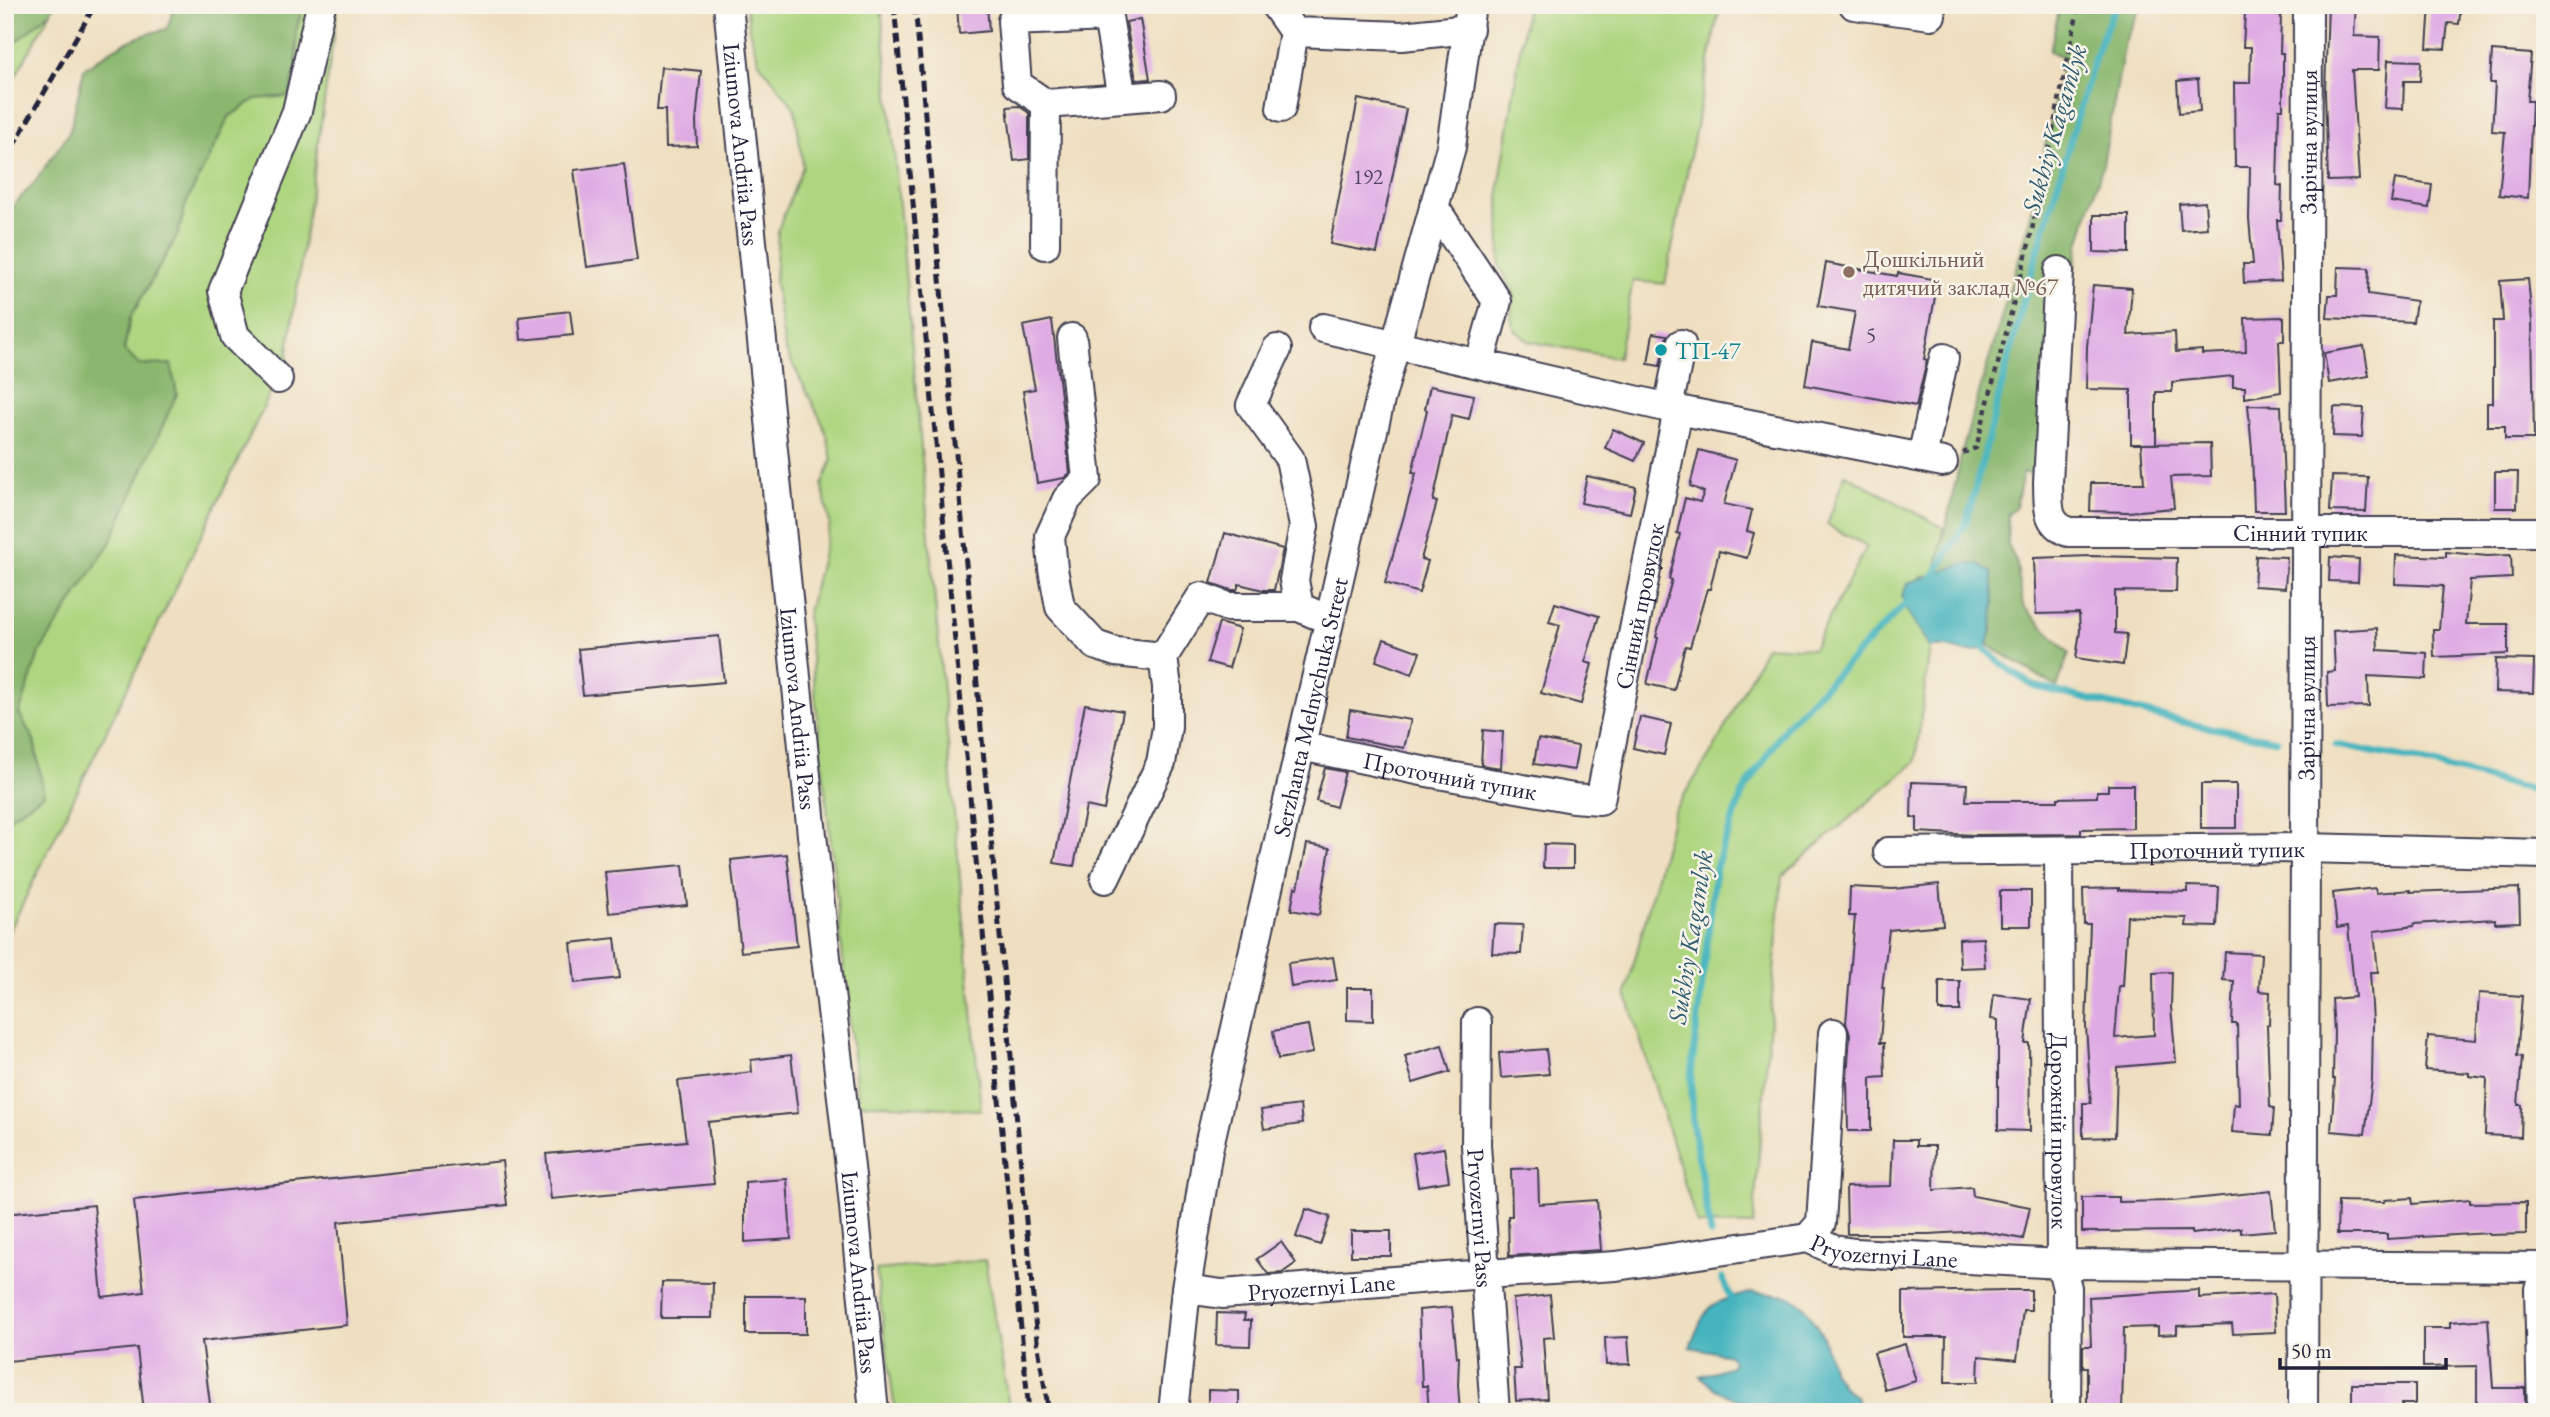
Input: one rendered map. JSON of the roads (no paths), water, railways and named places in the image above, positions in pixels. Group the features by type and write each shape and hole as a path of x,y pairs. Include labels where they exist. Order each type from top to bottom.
{"street":[{"path":"278,379 234,336 223,292 297,111 321,5"},
{"name":"Iziumova Andriia Pass","path":"728,5 813,848 851,1176 874,1412"},
{"path":"1275,5 1294,32 1281,108"},
{"path":"1854,5 1931,15"},
{"name":"Зарічна вулиця","path":"2303,1412 2308,5"},
{"path":"1122,98 1108,17 1013,13 1017,84 1046,104 1161,95"},
{"path":"1294,32 1402,36 1470,17"},
{"name":"Serzhanta Melnychuka Street","path":"1173,1412 1185,1289 1208,1150 1380,400 1451,147 1470,17"},
{"path":"1045,245 1046,104"},
{"path":"1434,207 1497,300 1480,362"},
{"name":"Сінний тупик","path":"2050,277 2049,483 2050,516 2057,528 2068,533 2545,532"},
{"path":"1323,328 1480,362 1673,409 1933,460 1944,358"},
{"path":"1072,338 1087,479 1067,499 1050,536 1052,569 1060,607 1095,645 1116,652 1163,657"},
{"name":"Сінний провулок","path":"1600,800 1673,409 1681,344"},
{"path":"1277,349 1251,405 1290,459 1304,526 1294,580 1299,607"},
{"path":"1105,879 1161,763 1167,727 1167,687 1163,657 1201,597 1228,607 1299,607 1330,622"},
{"name":"Проточний тупик","path":"1301,746 1440,774 1573,798 1600,800"},
{"name":"Проточний тупик","path":"1888,852 2304,848 2545,854"},
{"name":"Дорожній провулок","path":"2059,851 2062,1264 2067,1288 2066,1412"},
{"name":"Pryozernyi Pass","path":"1477,1022 1476,1145 1495,1412"},
{"path":"1808,1238 1821,1223 1833,1033"},
{"name":"Pryozernyi Lane","path":"1185,1289 1222,1294 1485,1273 1616,1266 1808,1238 1834,1250 1855,1253 2062,1264 2545,1267"},
{"path":"2542,1412 2539,1289 2545,1273"}],"water":[{"path":"1964,564 1979,564 1991,572 1994,608 1988,645 1972,652 1946,647 1930,648 1907,610 1902,596 1908,583"},
{"path":"1753,1292 1788,1296 1804,1306 1823,1336 1833,1372 1843,1387 1857,1398 1857,1412 1804,1412 1804,1407 1748,1402 1723,1393 1700,1376 1731,1366 1733,1361 1729,1355 1690,1347 1706,1313 1726,1299"}],"waterway":[{"name":"Sukhiy Kagamlyk","path":"1929,580 1967,520 2027,288 2098,47 2116,5"},
{"name":"Sukhiy Kagamlyk","path":"1711,1234 1693,1126 1691,1075 1716,867 1742,794 1787,725 1911,598"},
{"path":"1983,647 2000,663 2033,686 2195,725 2277,740"},
{"path":"2336,745 2414,760 2545,793"},
{"name":"Sukhiy Kagamlyk","path":"1722,1278 1735,1306"}],"railway":[{"path":"5,160 95,5"},
{"path":"894,5 1029,1412"},
{"path":"915,5 1037,1341 1049,1412"}],"place":[{"name":"Дошкільний дитячий заклад №67","path":"1849,272"},
{"name":"ТП-47","path":"1661,350"}]}
